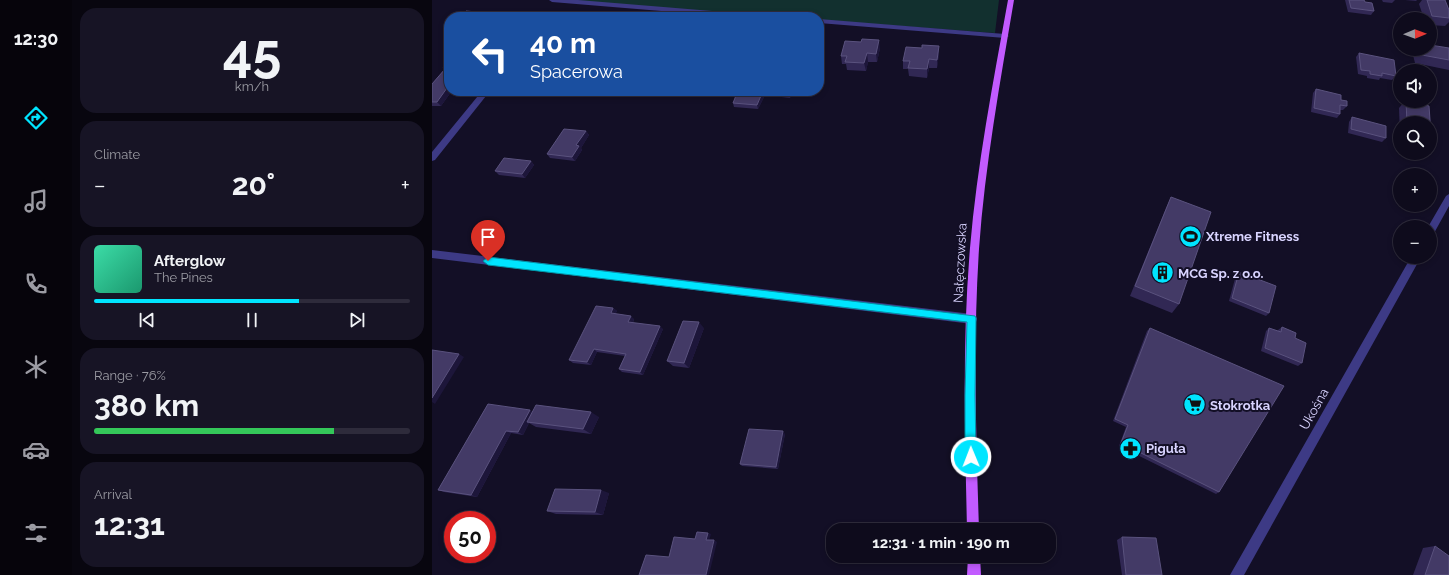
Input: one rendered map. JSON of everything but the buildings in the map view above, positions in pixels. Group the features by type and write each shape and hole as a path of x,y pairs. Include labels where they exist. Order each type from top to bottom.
{"main road":[{"name":"Nałęczowska","path":"973,523 970,411 972,318 978,209 1011,0"},
{"path":"974,563 974,575"}],"street":[{"path":"552,0 700,12"},
{"path":"824,22 1005,36"},
{"path":"432,158 482,96"},
{"path":"1437,220 1449,198"},
{"path":"432,254 972,318"},
{"name":"Ukośna","path":"1237,575 1412,264"}],"green space":[{"path":"554,0 999,0 995,33 824,20 824,12 714,12"}],"place":[{"name":"Xtreme Fitness","path":"1191,236"},
{"name":"MCG Sp. z o.o.","path":"1163,273"},
{"name":"Stokrotka","path":"1195,405"},
{"name":"Piguła","path":"1130,448"}],"route":[{"path":"488,261 885,309 972,318 970,349 971,457"}]}
